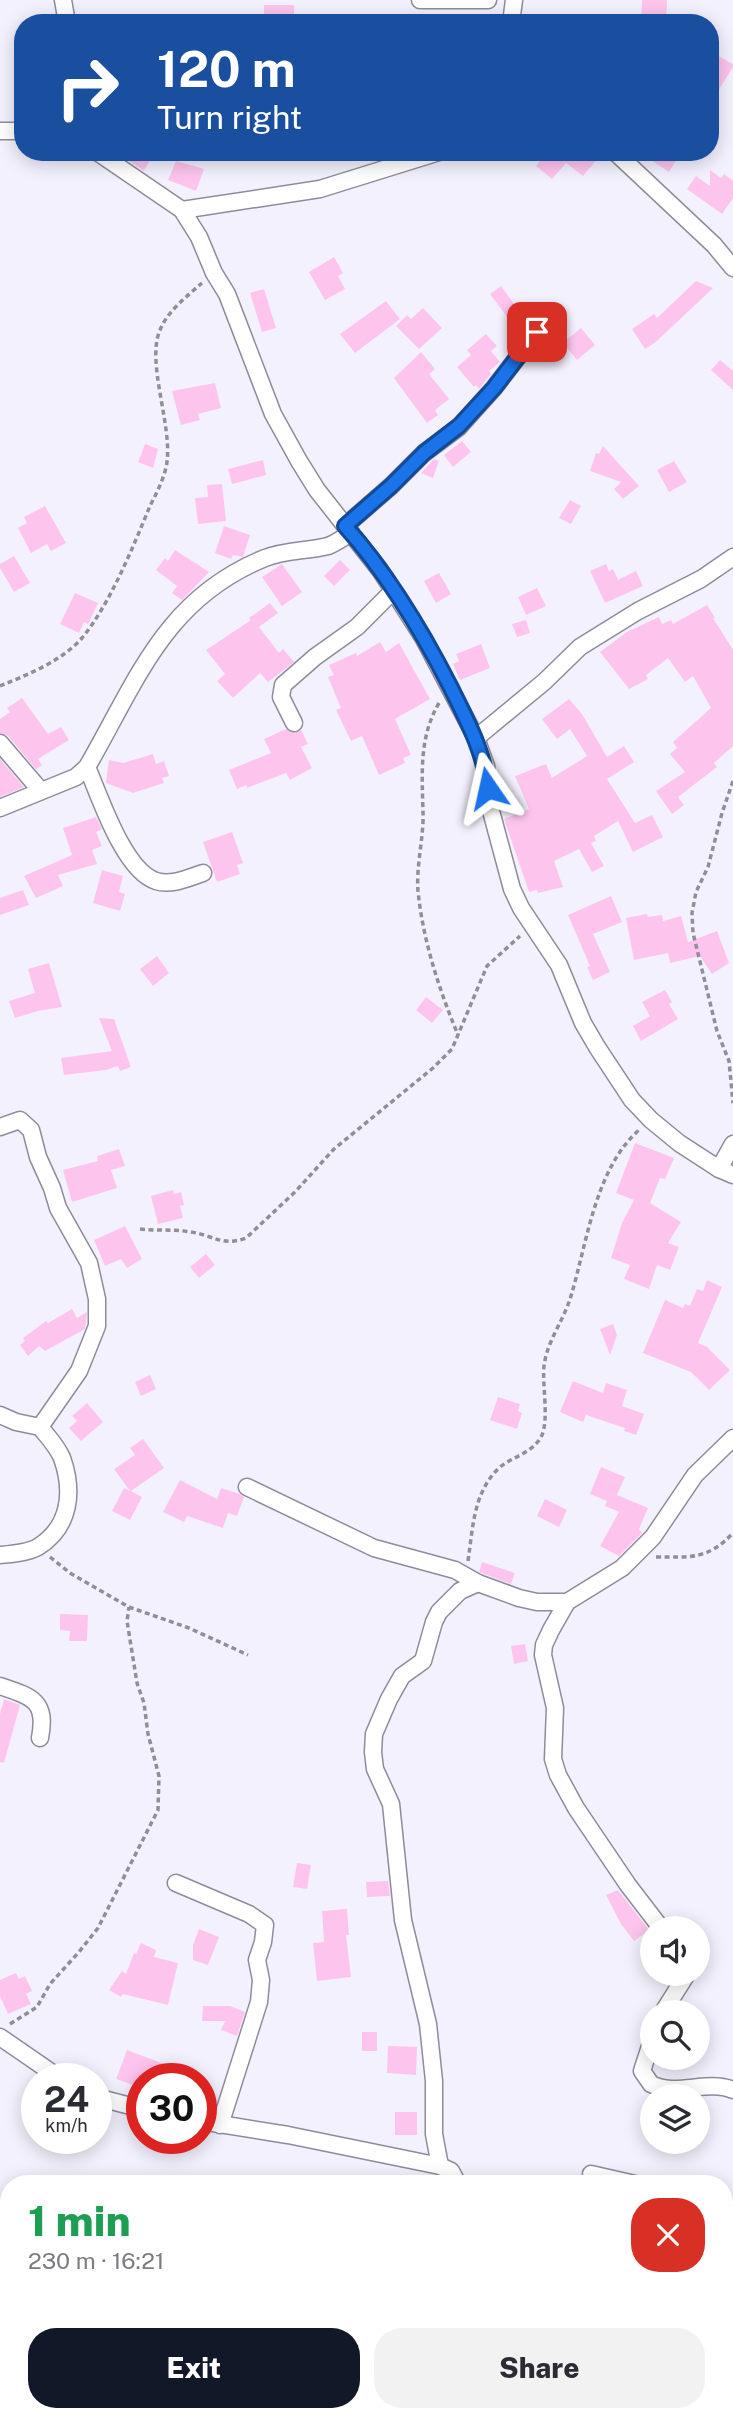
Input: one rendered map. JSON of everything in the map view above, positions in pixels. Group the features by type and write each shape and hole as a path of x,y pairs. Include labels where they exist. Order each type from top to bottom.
{"street":[{"path":"420,0 488,0"},
{"path":"110,161 182,210 199,237 214,273 227,294 273,414 317,490 373,559 425,639 476,738 486,766 491,811 512,889 558,965 583,1023 597,1047 632,1100 679,1143 726,1172 733,1144"},
{"path":"182,210 320,189 410,161"},
{"path":"625,161 714,245 733,268"},
{"path":"0,808 76,777 87,767 143,666 165,634 193,602 237,571 268,556 330,545 424,453 459,426 494,388 537,332"},
{"path":"476,738 580,647 732,559"},
{"path":"294,723 281,696 283,685 306,664 357,627 393,591"},
{"path":"0,743 41,791"},
{"path":"87,767 120,840 144,875 157,882 170,883 203,873"},
{"path":"0,1127 20,1120 31,1130 38,1157 58,1208 89,1263 96,1283 98,1315 95,1332 79,1371 40,1427"},
{"path":"0,1415 16,1422 40,1427 56,1447 67,1478 68,1511 60,1525 38,1546 0,1555"},
{"path":"652,1916 576,1808 558,1775 553,1759 555,1708 543,1655 547,1637 567,1602 622,1569 653,1537 695,1475 733,1438"},
{"path":"247,1487 374,1548 438,1565 528,1600 567,1602"},
{"path":"440,2166 434,2134 434,2081 428,2024 403,1920 391,1804 376,1769 373,1752 374,1734 402,1676 423,1661 439,1612 472,1579"},
{"path":"0,1686 37,1704 43,1714 40,1738"},
{"path":"176,1883 249,1914 265,1925 257,1960 261,1979 259,2003 220,2125"},
{"path":"1,2038 38,2063"},
{"path":"642,2070 651,2084 671,2089 713,2086 733,2090"},
{"path":"217,2124 288,2134 440,2166 454,2175"},
{"path":"591,2174 595,2175"}],"path":[{"path":"0,686 41,667 68,650 81,639 103,605 143,523 167,464 168,443 156,349 158,333 182,302 214,273"},
{"path":"449,685 426,732 421,772 423,813 418,890 432,961 442,996 459,1036"},
{"path":"733,782 711,848 708,867 696,892 692,913 693,933 717,1031 729,1061 733,1103"},
{"path":"140,1229 191,1232 224,1242 246,1238 295,1192 334,1149 433,1068 452,1049 487,967 509,944 533,927"},
{"path":"472,1579 476,1507 485,1485 501,1466 528,1451 542,1434 545,1398 543,1367 546,1352 569,1304 595,1203 627,1140 651,1120"},
{"path":"633,1557 704,1556 721,1546 733,1533"},
{"path":"38,1546 70,1573 129,1607 189,1628 248,1654"},
{"path":"1,2038 11,2022 37,2007 50,1984 98,1928 158,1810 159,1776 148,1734 144,1703 137,1683 127,1621 129,1607"}],"building":[{"path":"642,0 667,0 666,14 641,14"},
{"path":"264,5 294,5 294,14 264,14"},
{"path":"719,56 733,64 719,90"},
{"path":"129,161 149,161 144,171"},
{"path":"176,161 204,169 196,191 168,180"},
{"path":"540,161 596,161 583,176 566,163 552,179 536,166"},
{"path":"652,161 676,161 669,172"},
{"path":"710,170 721,178 724,174 733,181 733,198 722,214 687,189 696,176 710,186"},
{"path":"334,257 343,273 338,276 345,289 325,300 309,272"},
{"path":"696,281 713,288 645,349 632,329 654,314 657,318"},
{"path":"501,286 518,309 507,317 490,294"},
{"path":"264,289 276,328 262,332 250,293"},
{"path":"386,301 400,319 355,353 340,334"},
{"path":"423,308 442,328 419,349 396,326 407,315 411,319"},
{"path":"581,328 595,345 577,360 563,343"},
{"path":"486,334 497,346 491,351 500,362 489,371 491,374 479,389 476,385 474,387 457,367 471,355 467,350"},
{"path":"421,352 435,369 429,374 449,399 435,410 438,415 427,423 394,378"},
{"path":"720,360 733,371 733,390 711,370"},
{"path":"215,383 221,408 198,414 200,420 181,425 172,391"},
{"path":"462,441 471,452 453,467 444,455"},
{"path":"145,444 158,449 153,468 138,462"},
{"path":"603,446 639,486 623,499 614,489 621,482 590,471 596,453 599,454"},
{"path":"434,459 439,461 433,478 421,473"},
{"path":"263,460 266,475 232,484 228,469"},
{"path":"674,461 687,482 669,492 657,470"},
{"path":"222,484 226,521 198,524 195,498 208,497 207,485"},
{"path":"570,500 581,506 571,524 559,518"},
{"path":"45,506 66,543 51,551 47,544 31,553 18,528 27,523 24,517"},
{"path":"224,526 250,535 243,557 233,555 231,559 215,553"},
{"path":"175,550 209,572 182,600 172,593 177,586 156,570 165,558 168,561"},
{"path":"14,556 30,583 14,592 0,564"},
{"path":"340,560 350,570 334,586 324,576"},
{"path":"282,564 302,592 282,606 262,577"},
{"path":"606,564 609,571 613,569 618,580 636,571 643,586 605,603 590,571"},
{"path":"439,573 451,594 436,603 424,581"},
{"path":"537,588 546,606 526,615 518,597"},
{"path":"75,593 98,603 88,624 84,622 79,633 60,624"},
{"path":"270,603 278,613 259,627 279,653 283,649 294,662 268,682 260,673 233,698 217,681 225,674 206,650 251,620 249,618"},
{"path":"707,605 733,650 733,746 714,763 717,767 678,797 684,805 672,814 656,791 685,772 670,754 677,748 673,742 711,708 693,676 685,682 668,658 646,675 648,679 629,689 600,652 627,632 659,617 662,624 671,620 673,624"},
{"path":"526,620 530,633 517,637 512,624"},
{"path":"380,642 386,652 399,643 430,699 395,719 411,755 403,758 405,763 379,775 362,736 351,741 336,710 341,708 328,677 334,675 329,665 356,653 357,656"},
{"path":"481,644 490,668 460,680 453,664 459,661 456,654"},
{"path":"22,698 48,734 61,727 69,740 38,759 42,765 36,769 8,736 0,733 0,719 10,712 7,708"},
{"path":"569,699 582,714 607,757 624,746 634,762 607,779 635,823 652,815 663,837 633,852 618,821 594,836 596,841 591,843 604,866 592,872 579,849 554,861 563,887 538,893 537,890 529,892 504,819 529,809 515,776 546,764 552,778 587,756 570,729 557,739 542,719"},
{"path":"286,729 293,733 301,730 308,744 301,747 312,768 290,780 286,773 247,788 246,785 237,789 229,770 271,753 264,739"},
{"path":"153,754 156,764 164,761 169,776 162,778 164,783 133,793 106,783 109,760 123,763"},
{"path":"0,759 24,787 0,797"},
{"path":"96,817 102,829 96,832 102,846 92,850 97,864 58,875 63,886 36,898 24,876 72,855 63,828"},
{"path":"232,832 243,863 237,865 240,874 217,882 203,842"},
{"path":"102,870 123,876 119,892 125,894 120,911 93,903"},
{"path":"23,890 29,905 0,915 0,898"},
{"path":"611,896 622,922 593,934 610,972 593,980 587,967 590,966 568,915"},
{"path":"647,914 648,917 662,915 663,921 681,916 688,942 717,931 729,963 712,974 700,956 670,963 668,953 634,960 626,918"},
{"path":"157,956 169,973 153,986 140,969"},
{"path":"49,963 62,1007 15,1018 9,1001 35,993 28,969"},
{"path":"665,990 678,1019 641,1041 633,1026 650,1016 642,1002"},
{"path":"426,997 443,1010 432,1023 416,1010"},
{"path":"99,1018 114,1019 131,1067 120,1071 118,1066 64,1075 61,1058 112,1051"},
{"path":"635,1143 674,1158 665,1179 660,1178 650,1203 681,1222 668,1243 679,1247 670,1270 657,1265 649,1289 624,1279 630,1265 611,1258 622,1223 634,1200 616,1193"},
{"path":"119,1149 125,1166 111,1170 117,1188 72,1202 63,1170 98,1161 97,1156"},
{"path":"173,1190 174,1194 181,1192 183,1218 158,1224 151,1196"},
{"path":"125,1226 142,1259 127,1268 121,1259 105,1266 94,1240"},
{"path":"206,1254 215,1265 199,1278 190,1267"},
{"path":"707,1280 722,1287 698,1343 707,1347 730,1370 709,1390 691,1372 643,1353 665,1300 683,1308 685,1304 690,1306 697,1289 703,1291"},
{"path":"72,1309 77,1318 87,1312 85,1329 45,1351 39,1346 28,1356 20,1345 25,1341 23,1338 46,1321 48,1323"},
{"path":"613,1324 617,1335 610,1355 600,1329"},
{"path":"150,1375 156,1389 141,1396 135,1382"},
{"path":"573,1381 603,1393 606,1383 627,1390 622,1406 644,1414 636,1435 624,1431 625,1428 586,1415 583,1422 560,1412"},
{"path":"498,1397 520,1404 518,1411 522,1413 517,1429 490,1420"},
{"path":"87,1403 103,1422 81,1441 69,1428 77,1421 72,1416"},
{"path":"143,1439 164,1468 131,1491 142,1497 130,1520 112,1511 124,1488 130,1491 114,1469 135,1455 130,1448"},
{"path":"601,1467 625,1477 617,1495 648,1508 639,1529 642,1533 619,1556 600,1546 619,1512 605,1506 607,1501 590,1494"},
{"path":"180,1480 217,1499 221,1488 240,1494 244,1497 237,1516 228,1513 223,1528 187,1516 184,1522 163,1512"},
{"path":"545,1499 567,1510 559,1527 537,1516"},
{"path":"482,1562 515,1573 511,1584 479,1572"},
{"path":"60,1614 88,1615 87,1641 69,1641 70,1631 60,1630"},
{"path":"525,1644 528,1661 514,1664 511,1646"},
{"path":"4,1699 20,1705 4,1763 0,1762 0,1714"},
{"path":"297,1863 311,1865 307,1889 293,1887"},
{"path":"388,1881 390,1896 367,1897 366,1882"},
{"path":"618,1890 640,1918 640,1937 634,1941 621,1924 606,1895"},
{"path":"347,1909 349,1935 346,1935 351,1977 317,1981 313,1943 324,1942 322,1911"},
{"path":"199,1929 219,1937 208,1965 193,1960 193,1945"},
{"path":"141,1943 156,1950 154,1957 178,1963 168,2005 123,1994 121,1997 109,1990 122,1971 126,1974"},
{"path":"16,1973 19,1979 25,1976 32,1991 26,1994 31,2004 8,2014 0,1996 0,1980"},
{"path":"203,2006 230,2006 245,2012 237,2036 221,2030 225,2021 202,2021"},
{"path":"362,2032 377,2032 377,2051 362,2051"},
{"path":"388,2046 417,2047 416,2075 387,2073"},
{"path":"127,2050 161,2063 126,2063 126,2082 116,2079"},
{"path":"395,2112 417,2112 417,2135 395,2135"}],"route":[{"path":"488,788 486,766 476,738 425,639 380,570 345,526 424,453 459,426 494,388 537,332"}]}
